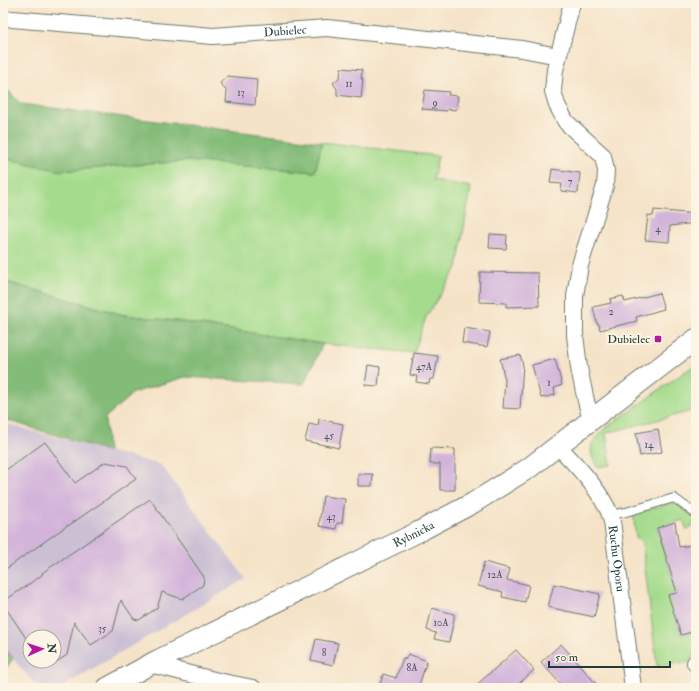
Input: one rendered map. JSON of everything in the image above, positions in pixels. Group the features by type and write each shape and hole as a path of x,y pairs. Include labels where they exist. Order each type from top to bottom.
{"street":[{"path":"572,3 558,56 553,91 557,104 566,122 603,156 606,171 605,186 580,265 575,296 579,368 591,420"},
{"name":"Dubielec","path":"12,18 213,36 327,28 522,49 558,56"},
{"name":"Rybnicka","path":"107,688 150,664 473,504 529,468 696,339"},
{"name":"Ruchu Oporu","path":"558,446 590,483 606,506 612,521 633,688"},
{"path":"150,664 253,688"}],"lane":[{"path":"610,515 626,512 674,498 696,514"}],"shaded area":[{"path":"3,423 161,465 246,579 60,688 38,688 3,647"}],"green space":[{"path":"3,85 21,104 322,142 315,172 187,161 61,171 3,158"},
{"path":"322,142 438,156 433,180 471,187 457,268 426,317 414,353 323,344 176,321 124,315 3,281 3,158 61,171 187,161 315,172"},
{"path":"3,281 124,315 176,321 323,344 304,384 185,377 133,393 105,418 108,451 3,419"},
{"path":"696,364 696,410 606,433 611,465 597,467 591,451 593,442 599,434"},
{"path":"675,503 696,519 696,522 687,530 683,520 657,528 677,593 669,595 681,635 696,631 696,652 690,662 657,666 642,543 636,537 633,514"},
{"path":"3,647 13,658 3,673"}],"building":[{"path":"341,68 362,70 361,79 363,79 361,98 337,95 337,89 333,83 340,77"},
{"path":"228,76 257,79 255,105 226,102 227,92 220,83"},
{"path":"425,90 449,92 448,95 458,96 456,110 447,109 447,111 422,109"},
{"path":"552,169 580,173 578,193 561,191 562,184 550,183"},
{"path":"654,210 696,214 696,223 670,226 669,242 645,240 648,215 653,216"},
{"path":"490,234 507,235 506,249 489,248"},
{"path":"480,272 538,273 539,306 506,307 506,303 479,302"},
{"path":"659,293 664,309 636,317 637,321 600,330 593,307 611,303 610,299 623,296 625,302"},
{"path":"464,328 490,332 487,347 462,343"},
{"path":"414,353 438,356 434,379 430,379 429,384 416,382 417,376 410,375"},
{"path":"520,355 523,365 520,409 503,408 505,380 500,359"},
{"path":"555,359 562,385 554,388 555,395 541,398 532,365"},
{"path":"368,365 380,367 378,386 365,385"},
{"path":"319,419 343,424 339,448 305,441 309,424 318,426"},
{"path":"658,429 662,452 640,456 636,433"},
{"path":"45,442 75,483 105,462 127,466 136,479 3,571 3,472"},
{"path":"431,448 455,449 455,490 440,490 440,464 430,464"},
{"path":"358,474 373,474 372,486 358,486"},
{"path":"323,496 345,499 342,523 337,523 336,529 319,526"},
{"path":"150,499 204,577 203,585 182,599 162,592 157,608 139,620 134,619 121,600 113,631 91,645 74,622 67,655 62,658 62,629 22,629 22,632 3,604 3,602 42,575 42,573"},
{"path":"675,522 679,547 691,545 696,561 696,631 681,635 668,595 677,593 657,528"},
{"path":"484,562 510,569 507,580 529,585 525,602 502,597 503,592 478,586"},
{"path":"554,584 600,594 594,617 548,607"},
{"path":"432,608 454,614 449,642 434,639 436,633 427,630"},
{"path":"316,639 338,643 333,665 311,660"},
{"path":"561,644 600,688 564,688 541,662"},
{"path":"516,650 534,670 514,688 473,688"},
{"path":"408,654 427,661 418,688 379,688 383,674 396,678 403,658 406,659"}],"place":[{"name":"Dubielec","path":"658,339"}]}
